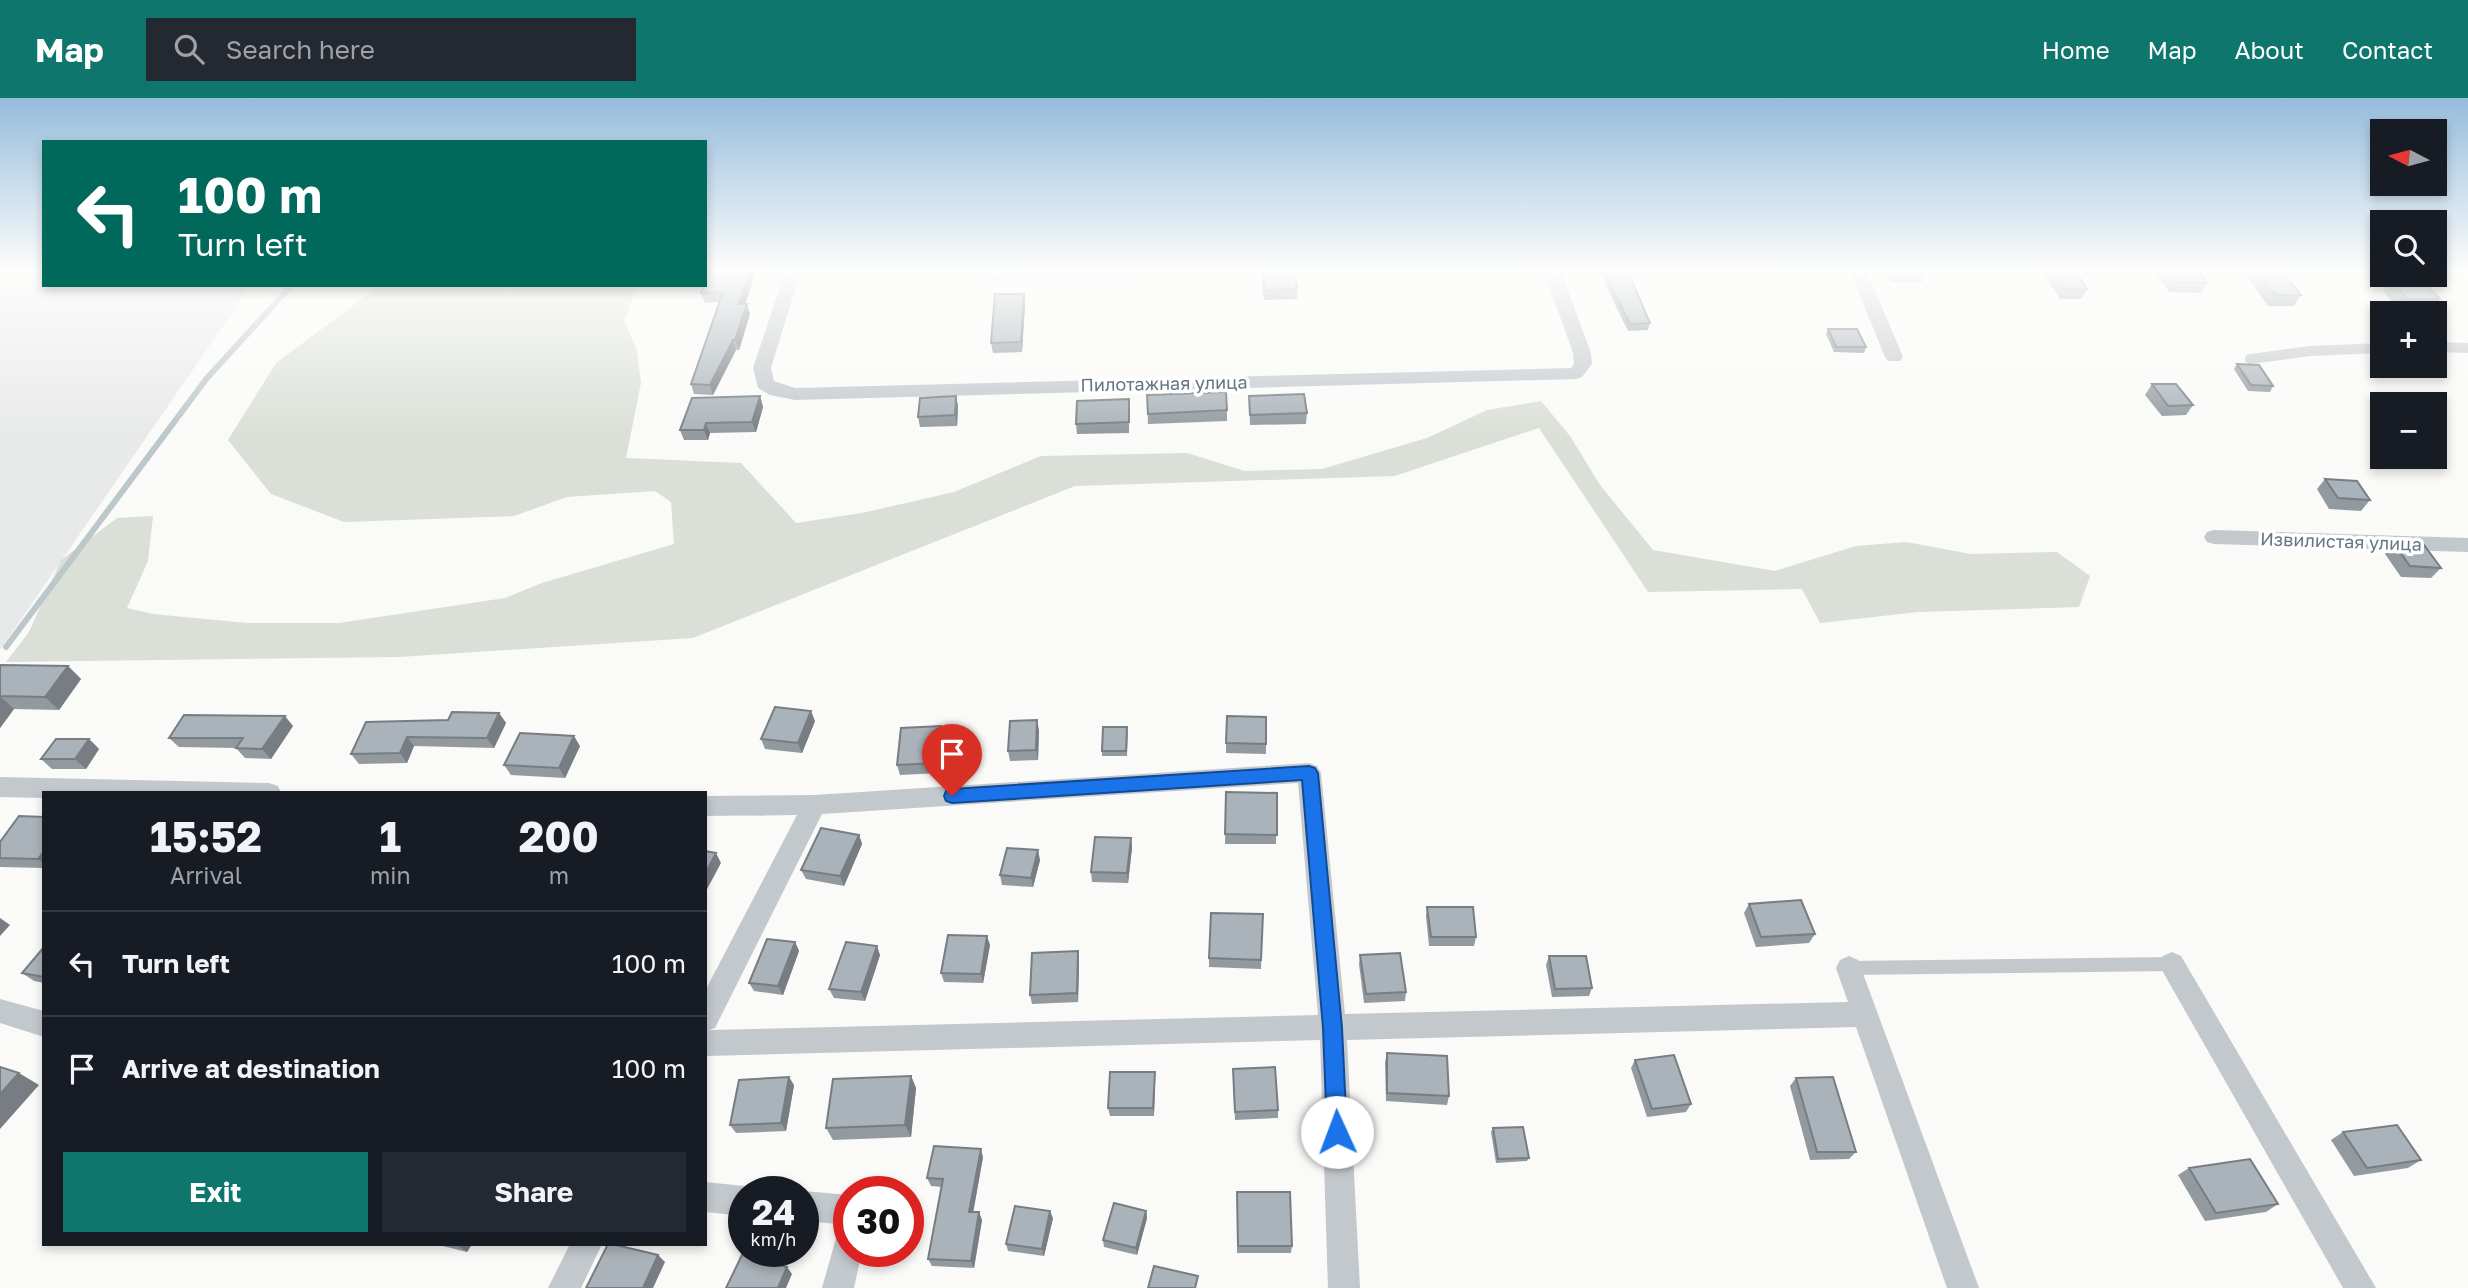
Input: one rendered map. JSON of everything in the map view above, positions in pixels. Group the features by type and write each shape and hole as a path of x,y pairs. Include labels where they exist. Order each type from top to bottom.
{"street":[{"name":"Пилотажная улица","path":"775,325 762,368 765,384 777,391 795,394 1576,373 1583,364 1582,353 1571,325"},
{"path":"1881,325 1895,357"},
{"name":"Извилистая улица","path":"2214,537 2468,545"},
{"path":"707,806 815,805 1309,773 1333,1028 1344,1288"},
{"path":"0,786 192,791"},
{"path":"707,1015 815,805"},
{"path":"2172,964 2360,1288"},
{"path":"1849,968 1963,1288"},
{"path":"0,1011 42,1023"},
{"path":"707,1044 1865,1014"},
{"path":"707,1197 728,1199"},
{"path":"564,1288 586,1246"},
{"path":"838,1288 843,1267"}],"lane":[{"path":"2447,347 2468,348"},
{"path":"2250,359 2311,351 2370,349"},
{"path":"1849,968 2172,964"}],"shaded area":[{"path":"0,325 224,325 0,650"},
{"path":"328,325 626,325 637,351 641,383 626,458 741,463 796,523 862,513 954,492 1041,456 1187,453 1245,471 1322,469 1427,438 1487,410 1541,401 1570,436 1600,485 1653,550 1775,571 1856,546 1906,542 1971,554 2057,552 2090,576 2079,607 1918,612 1820,623 1802,589 1648,592 1539,428 1395,476 1075,486 693,638 399,657 6,662 29,632 61,560 117,518 153,516 148,561 127,608 153,614 247,623 339,623 505,598 542,583 674,544 671,502 655,491 567,497 514,516 344,522 271,494 228,440 276,363"}],"building":[{"path":"712,325 740,325 735,340 710,385 691,384"},
{"path":"993,325 1022,325 1021,342 991,343"},
{"path":"1828,329 1857,329 1866,347 1836,347"},
{"path":"2237,364 2259,365 2273,386 2251,385"},
{"path":"2152,384 2176,384 2193,405 2168,406"},
{"path":"1226,392 1227,410 1148,414 1147,395"},
{"path":"1304,394 1307,413 1250,415 1249,396"},
{"path":"760,396 752,422 706,423 704,430 680,430 692,398"},
{"path":"956,396 955,415 918,417 920,398"},
{"path":"1129,399 1129,422 1076,424 1077,401"},
{"path":"2325,479 2357,481 2370,500 2338,498"},
{"path":"2394,544 2424,545 2441,568 2410,566"},
{"path":"0,665 68,666 45,697 0,696"},
{"path":"775,707 811,711 798,743 761,739"},
{"path":"452,712 499,713 487,738 407,737 400,753 351,754 366,722 448,720"},
{"path":"184,715 285,716 262,749 236,748 243,738 169,738"},
{"path":"1227,716 1266,717 1266,744 1226,743"},
{"path":"1037,720 1036,750 1008,751 1010,721"},
{"path":"941,726 937,763 897,765 901,728"},
{"path":"1103,727 1127,727 1126,751 1102,751"},
{"path":"520,733 574,736 559,768 504,765"},
{"path":"56,739 89,739 75,759 41,759"},
{"path":"1226,792 1277,793 1277,835 1225,834"},
{"path":"19,816 42,817 42,854 38,859 0,858 0,842"},
{"path":"821,828 859,835 840,876 801,870"},
{"path":"1095,837 1131,838 1127,873 1091,872"},
{"path":"1007,848 1038,850 1031,878 1000,875"},
{"path":"707,851 716,853 707,870"},
{"path":"1801,900 1815,934 1761,937 1749,904"},
{"path":"1427,907 1473,907 1476,937 1431,937"},
{"path":"1211,913 1263,914 1261,960 1209,958"},
{"path":"948,935 987,936 981,974 941,973"},
{"path":"767,939 795,942 778,986 749,983"},
{"path":"846,942 877,946 861,992 829,989"},
{"path":"42,949 42,977 22,973"},
{"path":"1078,951 1077,993 1030,995 1032,953"},
{"path":"1400,953 1406,992 1366,994 1360,955"},
{"path":"1549,956 1586,956 1592,988 1555,989"},
{"path":"1387,1053 1447,1056 1449,1096 1387,1093"},
{"path":"1674,1055 1691,1104 1652,1109 1635,1060"},
{"path":"0,1067 19,1073 0,1094"},
{"path":"1275,1067 1278,1110 1235,1112 1233,1069"},
{"path":"1110,1072 1155,1072 1153,1108 1108,1108"},
{"path":"911,1076 905,1125 826,1128 833,1079"},
{"path":"789,1077 781,1123 730,1125 739,1080"},
{"path":"1833,1077 1856,1152 1817,1152 1796,1078"},
{"path":"2397,1125 2421,1160 2367,1168 2343,1132"},
{"path":"1523,1127 1529,1158 1498,1159 1493,1128"},
{"path":"934,1146 981,1149 969,1212 979,1212 971,1261 928,1259 943,1179 927,1178"},
{"path":"2250,1159 2278,1204 2216,1213 2189,1168"},
{"path":"1237,1192 1290,1192 1292,1246 1238,1246"},
{"path":"1114,1203 1146,1211 1136,1248 1103,1240"},
{"path":"1015,1206 1050,1211 1042,1249 1006,1244"},
{"path":"607,1246 620,1246 658,1255 643,1288 586,1288"},
{"path":"1154,1266 1198,1276 1195,1288 1148,1288"},
{"path":"736,1267 787,1267 778,1288 726,1288"}],"waterway":[{"path":"6,647 207,378 256,325"}],"route":[{"path":"952,796 1309,773 1333,1028 1337,1132"}]}
